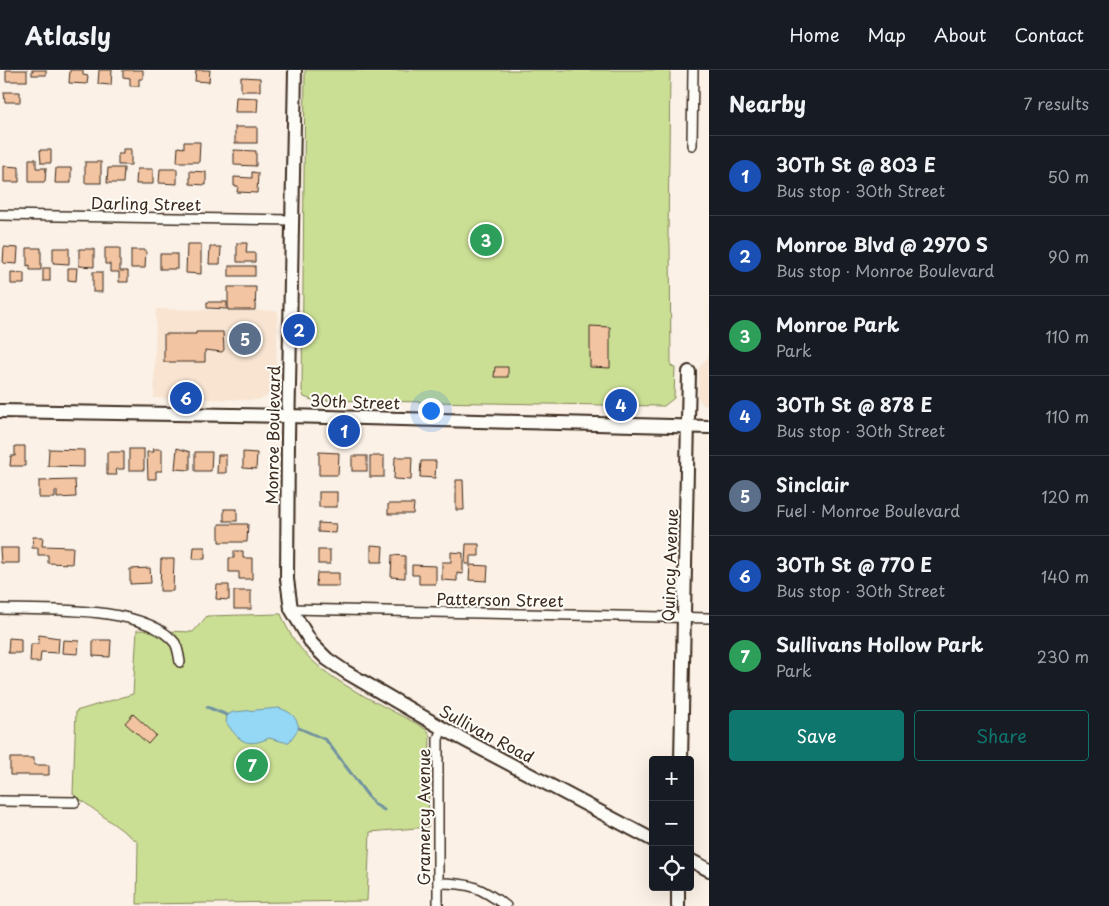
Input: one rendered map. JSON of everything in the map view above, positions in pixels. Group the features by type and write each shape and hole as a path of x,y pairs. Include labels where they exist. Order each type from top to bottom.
{"street":[{"name":"Monroe Boulevard","path":"294,70 287,579 291,609 312,644"},
{"path":"692,70 692,145"},
{"name":"Darling Street","path":"0,215 292,220"},
{"name":"Quincy Avenue","path":"681,756 690,427 689,372"},
{"name":"30th Street","path":"0,411 709,427"},
{"path":"0,609 95,612 147,625 169,637 176,646 180,662"},
{"name":"Patterson Street","path":"291,609 709,618"},
{"name":"Sullivan Road","path":"312,644 327,659 346,672 442,728 649,838"},
{"name":"Gramercy Avenue","path":"438,906 438,739 442,728"},
{"path":"0,802 75,802"},
{"path":"694,862 709,870"},
{"path":"438,883 459,883 482,888 506,906"},
{"path":"678,891 678,906"}],"shaded area":[{"path":"709,290 709,407 702,404 698,397 699,368 708,357"},
{"path":"156,309 278,311 275,389 266,397 257,400 154,398"}],"green space":[{"path":"305,70 670,70 668,237 670,243 671,366 675,367 674,398 664,406 312,400 304,397 302,391"},
{"path":"281,614 289,632 300,648 327,673 343,684 428,731 430,736 428,827 370,832 367,901 137,904 138,842 73,794 76,711 133,694 137,630 193,632 207,616"}],"water":[{"path":"279,708 292,715 299,728 289,742 269,738 249,743 235,734 226,722 227,715 233,712"}],"building":[{"path":"6,70 27,70 27,81 6,81"},
{"path":"32,70 46,70 46,75 32,75"},
{"path":"70,70 83,70 83,75 88,76 87,84 69,83"},
{"path":"99,70 112,70 111,85 98,84"},
{"path":"123,70 143,70 143,79 139,79 139,86 130,86 130,78 123,77"},
{"path":"196,70 210,70 209,82 195,81"},
{"path":"241,77 260,78 260,91 241,91"},
{"path":"4,92 20,92 20,102 5,102"},
{"path":"236,97 258,98 257,112 235,112"},
{"path":"235,127 257,127 257,143 235,143"},
{"path":"184,142 200,142 199,162 177,162 178,147 184,148"},
{"path":"123,149 131,149 131,165 118,165 118,154 123,154"},
{"path":"40,150 51,150 51,163 41,163"},
{"path":"234,150 256,151 256,166 234,165"},
{"path":"29,159 36,159 36,168 46,168 45,182 29,182"},
{"path":"85,162 101,162 101,183 85,183"},
{"path":"4,166 19,167 19,182 4,182"},
{"path":"56,168 71,168 71,183 55,183"},
{"path":"108,168 124,168 123,183 107,183"},
{"path":"137,169 153,169 153,184 136,184"},
{"path":"160,169 177,169 177,184 159,183"},
{"path":"190,171 206,172 206,185 190,184"},
{"path":"252,172 258,173 257,193 237,192 238,186 234,186 234,177 252,178"},
{"path":"237,243 247,243 246,253 255,253 255,262 237,262"},
{"path":"187,244 201,244 201,274 186,273"},
{"path":"4,247 18,248 17,264 3,263"},
{"path":"210,247 221,247 220,264 209,264"},
{"path":"27,248 41,248 41,270 30,270 30,265 27,266"},
{"path":"53,248 69,248 69,264 53,263"},
{"path":"105,248 120,248 120,271 128,271 128,282 119,282 119,272 110,272 110,264 105,264"},
{"path":"79,249 94,249 94,267 79,266"},
{"path":"131,250 146,250 145,268 131,268"},
{"path":"160,254 177,254 177,269 160,269"},
{"path":"229,266 255,266 255,276 229,276"},
{"path":"43,268 50,268 50,281 43,281"},
{"path":"68,268 77,268 76,281 68,280"},
{"path":"11,272 24,273 24,284 11,284"},
{"path":"93,272 102,272 102,292 93,292"},
{"path":"228,287 256,287 255,310 228,310"},
{"path":"207,302 227,302 227,309 207,308"},
{"path":"590,326 610,327 610,368 590,367"},
{"path":"231,329 259,329 258,349 231,348"},
{"path":"196,332 223,332 224,350 222,352 205,350 205,362 164,362 164,334 196,334"},
{"path":"495,367 508,367 508,377 494,377"},
{"path":"15,446 25,446 25,466 10,466 11,456 15,456"},
{"path":"177,448 190,452 190,470 175,469"},
{"path":"49,449 84,450 84,467 48,466"},
{"path":"129,449 144,449 144,470 129,470"},
{"path":"153,449 162,449 162,471 156,471 156,479 148,479 147,452 154,452"},
{"path":"107,452 124,452 124,469 116,469 117,475 107,475"},
{"path":"195,452 212,452 211,471 195,471"},
{"path":"243,452 257,453 256,469 243,468"},
{"path":"319,452 339,453 338,475 319,475"},
{"path":"218,455 226,455 226,473 217,473"},
{"path":"352,456 367,456 367,471 352,471"},
{"path":"370,456 384,456 384,477 370,477"},
{"path":"395,457 412,457 411,480 394,479"},
{"path":"421,461 436,461 435,478 420,477"},
{"path":"75,480 76,497 57,498 57,491 55,491 55,498 39,498 39,481"},
{"path":"456,480 463,480 464,510 456,510"},
{"path":"319,492 337,492 337,507 319,507"},
{"path":"388,504 414,504 413,514 388,514"},
{"path":"224,509 237,509 237,521 224,521"},
{"path":"318,523 336,524 335,533 318,532"},
{"path":"219,524 248,524 247,542 219,542"},
{"path":"33,537 43,537 42,546 73,547 72,564 48,563 48,555 38,555 38,548 32,548"},
{"path":"466,544 479,544 479,556 470,556 470,564 465,564"},
{"path":"371,545 383,546 382,562 371,562"},
{"path":"194,547 205,547 205,559 193,559"},
{"path":"0,548 19,548 19,563 1,563"},
{"path":"318,550 330,550 330,564 318,564"},
{"path":"234,551 243,551 243,558 252,558 252,579 239,579 239,572 229,572 229,558 234,558"},
{"path":"451,552 463,553 463,574 457,573 457,581 442,580 442,562 451,562"},
{"path":"392,555 405,556 405,578 391,577"},
{"path":"161,559 174,559 173,591 160,591"},
{"path":"412,565 436,566 436,584 419,584 419,575 412,575"},
{"path":"470,565 488,566 487,581 469,580"},
{"path":"150,568 151,583 130,584 130,569"},
{"path":"317,573 339,573 339,586 316,586"},
{"path":"217,585 229,585 229,600 216,599"},
{"path":"234,591 251,591 251,609 234,609"},
{"path":"39,635 59,638 58,653 41,652 40,662 30,662 31,644 38,644"},
{"path":"9,638 21,639 21,653 8,653"},
{"path":"63,640 79,641 78,654 62,653"},
{"path":"93,640 111,640 110,657 93,656"},
{"path":"133,714 156,735 148,744 125,723"},
{"path":"10,758 34,758 34,765 49,765 49,775 10,775"}],"waterway":[{"path":"207,707 227,715"},
{"path":"299,728 326,740 374,804 384,810"}],"place":[{"name":"Monroe Park","path":"486,240"},
{"name":"Monroe Blvd @ 2970 S","path":"299,330"},
{"name":"Sinclair","path":"245,339"},
{"name":"30Th St @ 770 E","path":"186,398"},
{"name":"30Th St @ 878 E","path":"621,405"},
{"name":"30Th St @ 803 E","path":"344,431"},
{"name":"Sullivans Hollow Park","path":"252,765"}]}
